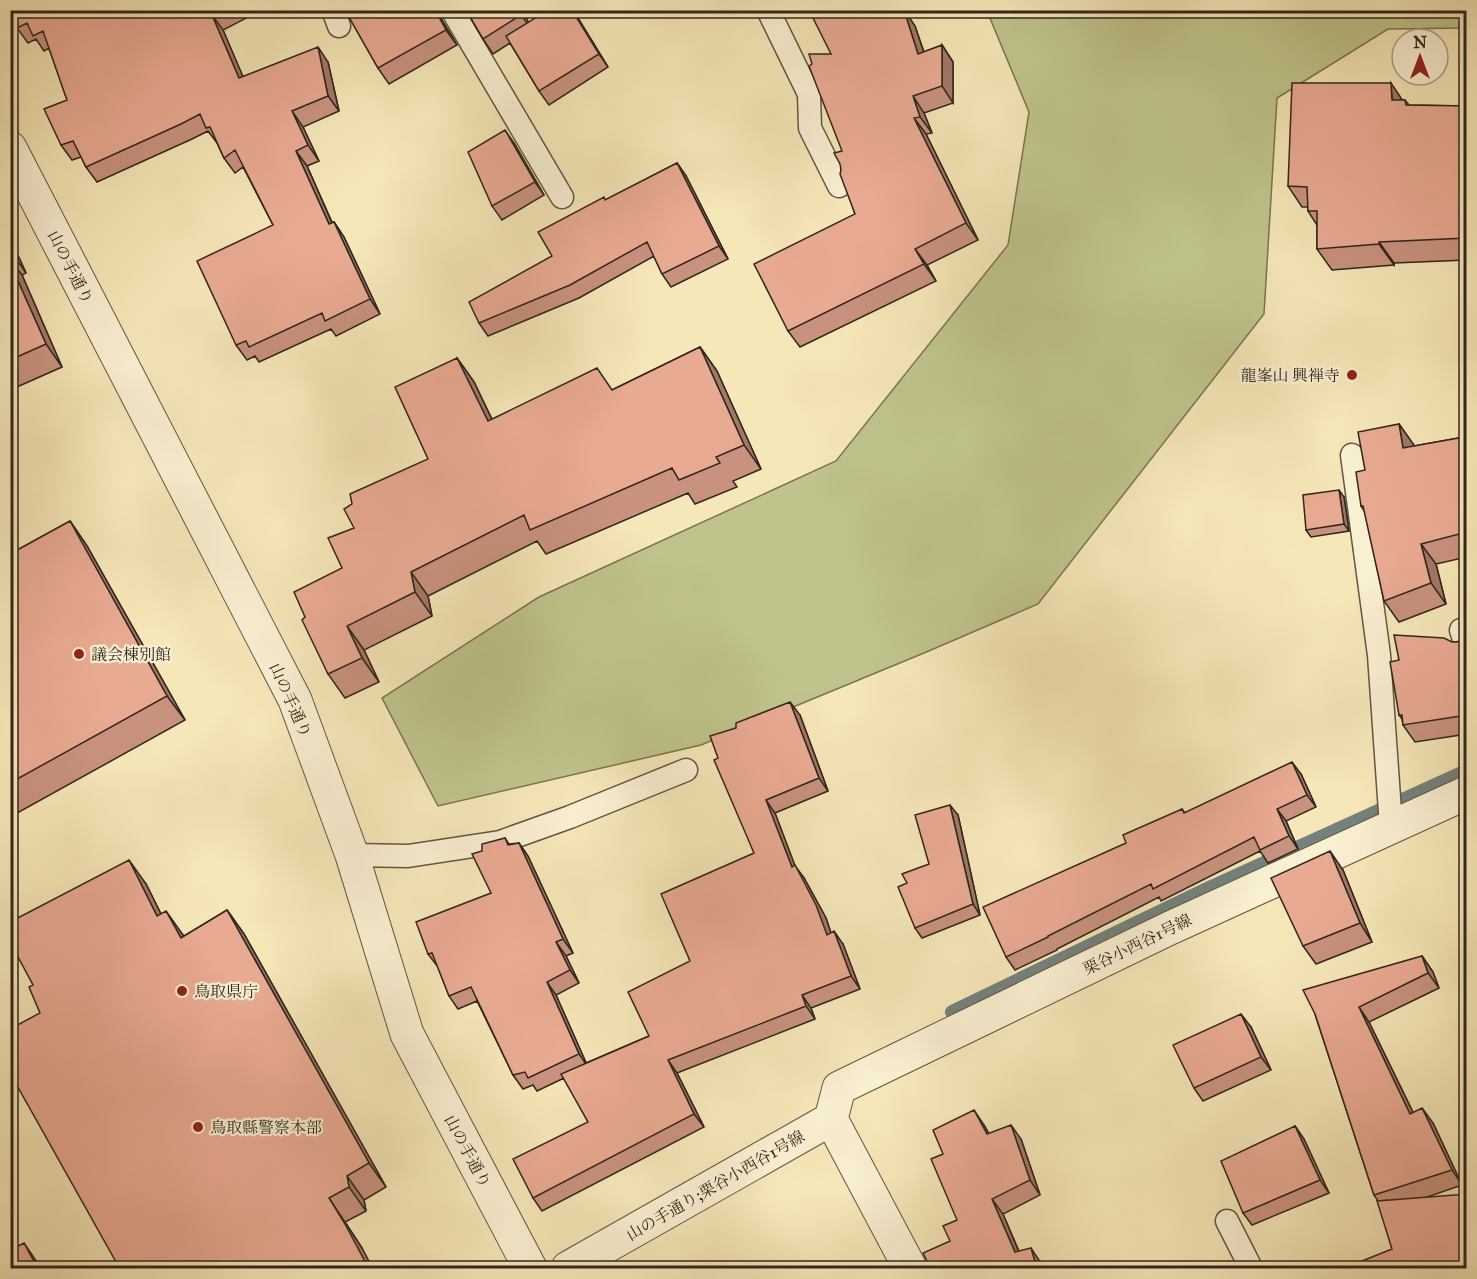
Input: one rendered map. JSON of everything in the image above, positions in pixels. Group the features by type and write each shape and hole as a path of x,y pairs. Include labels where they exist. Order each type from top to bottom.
{"street":[{"name":"山の手通り","path":"10,148 295,700 352,855 407,1034 530,1269"},
{"name":"栗谷小西谷1号線","path":"831,1119 839,1088 1170,928 1467,793"},
{"name":"山の手通り;栗谷小西谷1号線","path":"568,1269 831,1119"},
{"path":"831,1119 910,1269"}],"lane":[{"path":"452,10 562,197"},
{"path":"768,10 809,94 810,129 839,186"},
{"path":"1352,455 1379,655 1391,826"},
{"path":"352,855 408,856 500,842 570,817 686,770"},
{"path":"1227,1221 1251,1269"}],"green space":[{"path":"987,11 1466,11 1466,28 1390,27 1277,98 1264,314 1038,604 701,745 438,806 382,698 539,597 836,461 1008,245 1029,112"}],"building":[{"path":"10,10 221,10 212,15 239,78 318,47 328,96 292,111 308,145 296,151 329,224 334,222 370,299 325,321 322,313 249,347 246,341 236,345 197,261 273,225 235,150 224,158 210,127 206,128 200,114 86,167 73,141 61,145 44,109 67,100 43,31 33,36 27,23 17,28"},
{"path":"345,10 435,10 446,30 378,68"},
{"path":"466,10 519,10 521,15 483,39"},
{"path":"548,10 572,10 599,54 539,91 506,36"},
{"path":"809,10 895,10 896,13 904,10 918,54 942,45 942,86 913,96 920,117 914,118 966,223 915,249 924,264 788,331 754,264 855,214 840,174 840,164 834,153 842,151 809,66 812,64 809,54 831,54"},
{"path":"1292,83 1390,83 1392,100 1405,100 1406,105 1467,106 1467,238 1379,242 1379,244 1317,249 1317,211 1308,211 1307,187 1288,186"},
{"path":"505,130 535,182 492,206 468,152"},
{"path":"677,163 719,246 662,274 647,242 570,285 479,323 469,302 552,256 538,232 604,197 605,200"},
{"path":"10,263 46,344 10,360"},
{"path":"700,347 744,445 716,457 720,463 679,480 672,468 530,530 524,515 411,572 415,592 347,626 362,658 328,674 302,620 305,617 294,592 342,568 328,538 354,528 344,509 352,504 350,494 428,459 395,387 457,358 488,421 597,368 612,390"},
{"path":"1465,370 1467,370 1467,532 1421,544 1431,583 1384,601 1363,506 1361,506 1356,472 1365,470 1358,432 1399,424 1403,448 1464,437"},
{"path":"1339,490 1344,524 1306,530 1303,495"},
{"name":"議会棟別館","path":"70,521 167,696 10,783 10,554"},
{"path":"1394,635 1444,638 1452,642 1467,639 1467,715 1403,725 1402,715 1399,715 1390,662 1399,660"},
{"path":"790,702 819,778 766,800 792,867 795,865 816,905 827,935 834,931 851,976 802,995 806,1006 668,1060 694,1114 533,1198 513,1159 588,1122 561,1074 649,1036 628,992 690,961 661,894 754,853 714,760 718,758 710,736 736,728 736,723"},
{"path":"1292,762 1307,795 1277,809 1289,836 1260,850 1254,837 1153,889 1151,884 1006,957 983,907 1126,843 1123,835 1182,809 1184,813"},
{"path":"950,805 973,904 915,928 898,887 907,883 902,874 929,864 915,815"},
{"path":"505,838 508,845 519,843 563,939 556,942 570,970 547,982 579,1054 528,1078 525,1072 513,1075 471,987 449,996 432,953 428,954 416,922 491,893 472,854 482,851 482,844"},
{"path":"1330,851 1360,923 1303,946 1271,878"},
{"name":"鳥取縣警察本部","path":"129,860 157,916 166,911 181,938 227,910 369,1163 347,1176 349,1187 329,1198 369,1269 120,1269 10,1073 10,1029 40,1013 29,987 33,985 10,942 10,922"},
{"path":"1422,956 1428,973 1359,1007 1410,1114 1422,1108 1452,1170 1374,1195 1315,1014 1303,990"},
{"path":"1241,1014 1261,1057 1194,1088 1173,1045"},
{"path":"974,1110 987,1134 1011,1125 1030,1180 992,1199 1015,1252 1031,1248 1037,1269 931,1269 923,1253 950,1241 943,1226 957,1220 931,1159 943,1154 933,1130"},
{"path":"1295,1126 1320,1180 1243,1213 1221,1161"},
{"path":"1467,1194 1467,1269 1353,1269 1352,1265 1392,1249 1377,1201"},
{"path":"24,1243 38,1269 10,1269 10,1250"}],"waterway":[{"path":"952,1012 1209,888 1466,771"}],"place":[{"name":"龍峯山 興禅寺","path":"1352,375"},
{"name":"議会棟別館","path":"79,654"},
{"name":"鳥取県庁","path":"182,991"},
{"name":"鳥取縣警察本部","path":"198,1127"}]}
